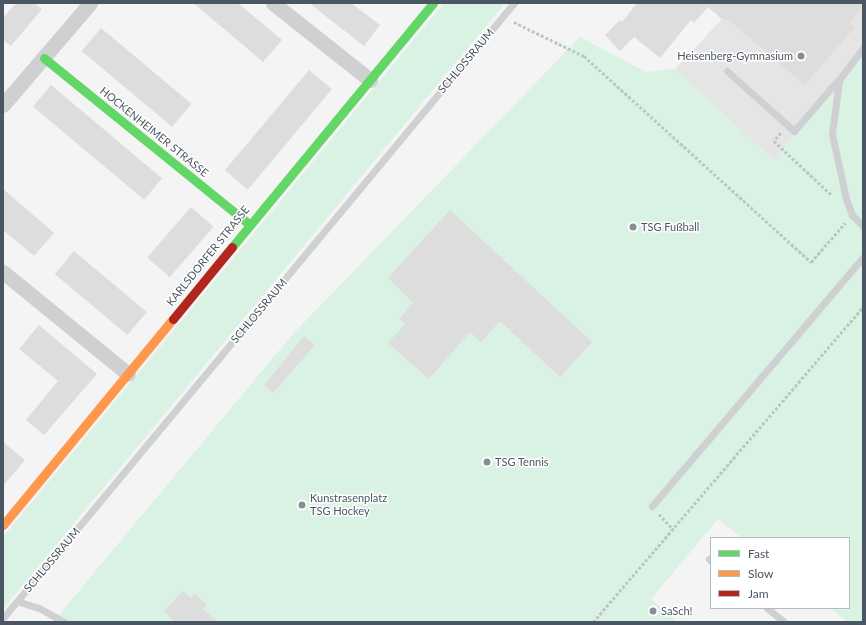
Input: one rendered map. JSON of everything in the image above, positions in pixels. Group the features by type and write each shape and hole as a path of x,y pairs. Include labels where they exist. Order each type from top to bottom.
{"street":[{"path":"3,105 90,3"},
{"path":"273,3 370,80"},
{"name":"KARLSDORFER STRASSE","path":"5,518 128,374 249,224 433,3"},
{"name":"HOCKENHEIMER STRASSE","path":"44,58 249,224"},
{"path":"3,272 128,374"}],"lane":[{"name":"SCHLOSSRAUM","path":"3,618 514,3"},
{"path":"727,71 794,131 839,80 863,48"},
{"path":"839,80 832,134 846,199 852,215 863,226"},
{"path":"652,506 863,257"},
{"path":"17,601 40,608 64,622"},
{"path":"768,609 784,622"}],"path":[{"path":"503,17 584,56 811,262 852,215"},
{"path":"788,126 774,142 834,196 846,199"},
{"path":"593,622 863,307"},
{"path":"652,506 673,529"}],"shaded area":[{"path":"703,3 863,3 863,45 774,161 675,69 722,19"}],"green space":[{"path":"444,3 505,3 3,609 3,537"},
{"path":"580,37 646,72 675,69 774,161 863,45 863,622 848,622 831,609 850,609 850,537 741,537 718,519 651,599 678,622 53,622 292,335"}],"building":[{"path":"16,3 34,3 42,9 11,46 3,40 3,18"},
{"path":"193,3 238,3 282,40 263,62"},
{"path":"309,3 351,3 380,25 364,46"},
{"name":"Heisenberg-Gymnasium","path":"637,3 863,3 863,6 850,23 855,27 805,85 730,21 722,19 708,7 694,23 691,20 660,58 634,37 620,51 605,35 620,20 622,22"},
{"path":"101,28 191,104 172,127 82,51"},
{"path":"309,70 332,89 248,190 225,170"},
{"path":"51,85 162,178 144,200 33,106"},
{"path":"3,189 54,233 34,256 3,230"},
{"path":"191,207 214,227 170,277 147,258"},
{"path":"450,210 592,342 560,377 500,321 481,342 470,332 429,379 388,343 405,324 399,319 413,303 388,278"},
{"path":"74,251 147,312 127,335 55,274"},
{"path":"39,325 97,374 44,435 26,420 58,381 19,349"},
{"path":"304,336 315,345 273,393 264,385"},
{"path":"3,442 25,460 3,486"},
{"path":"183,591 191,598 195,594 207,605 203,609 218,622 175,622 164,611"}],"traffic: fast":[{"path":"232,247 433,3"},
{"path":"44,58 249,224"}],"traffic: slow":[{"path":"3,525 173,319"}],"traffic: jam":[{"path":"173,319 232,247"}],"place":[{"name":"Heisenberg-Gymnasium","path":"801,56"},
{"name":"TSG Fußball","path":"633,227"},
{"name":"TSG Tennis","path":"487,462"},
{"name":"Kunstrasenplatz TSG Hockey","path":"302,505"},
{"name":"SaSch!","path":"653,611"}]}
